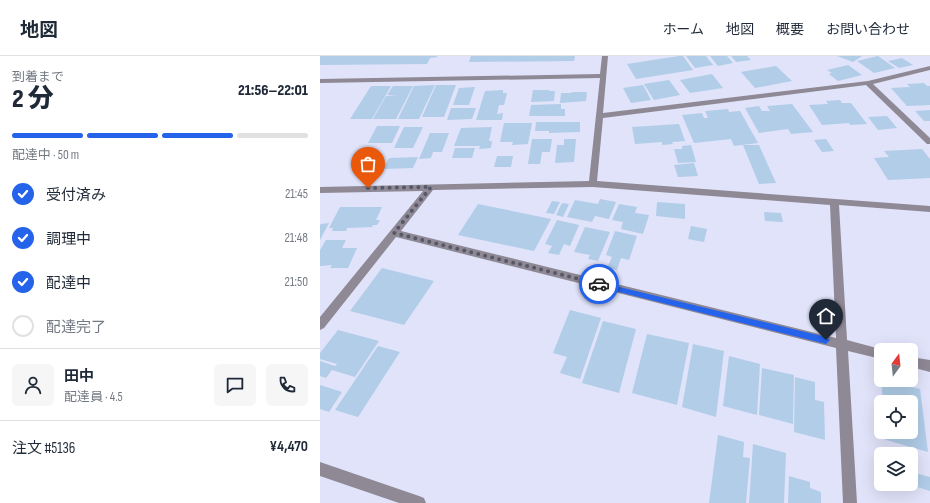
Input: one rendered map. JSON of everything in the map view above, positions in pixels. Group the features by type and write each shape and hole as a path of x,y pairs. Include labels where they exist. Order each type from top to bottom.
{"street":[{"path":"593,184 605,56"},
{"path":"599,116 868,83 930,68"},
{"path":"320,81 603,76"},
{"path":"868,83 930,142"},
{"path":"320,190 593,184 930,209"},
{"path":"320,325 431,187"},
{"path":"834,202 850,503"},
{"path":"394,233 874,352"},
{"path":"918,363 930,366"},
{"path":"320,469 419,503"}],"building":[{"path":"320,56 437,57 430,58 427,64 320,65"},
{"path":"471,56 575,56 574,61 469,62"},
{"path":"683,56 693,70 636,79 627,64"},
{"path":"686,56 706,56 713,65 695,68"},
{"path":"710,56 727,56 733,63 718,66"},
{"path":"731,56 747,56 751,60 736,62"},
{"path":"837,56 862,56 853,62"},
{"path":"878,56 895,68 874,73 857,61"},
{"path":"902,58 913,65 899,68 888,61"},
{"path":"848,65 862,75 838,81 829,74 832,73 827,70"},
{"path":"776,66 792,81 755,88 741,72"},
{"path":"712,74 723,88 690,93 680,80"},
{"path":"669,80 680,95 654,100 644,84"},
{"path":"924,83 927,86 930,86 930,105 907,106 891,88 910,87 907,84"},
{"path":"435,85 419,119 398,119 414,86"},
{"path":"436,85 456,85 444,117 422,117"},
{"path":"643,85 651,100 631,103 623,88"},
{"path":"371,86 391,86 372,119 350,119"},
{"path":"393,86 413,86 396,119 373,119 386,96 397,96 387,95"},
{"path":"475,87 469,105 453,105 459,88"},
{"path":"503,90 503,93 507,93 504,105 499,105 497,114 503,113 502,120 476,120 485,91"},
{"path":"533,90 555,91 554,101 531,102"},
{"path":"587,92 586,101 560,103 561,93"},
{"path":"840,100 842,103 851,103 867,124 850,125 849,123 822,125 809,105 828,104 826,101"},
{"path":"561,104 561,109 565,109 565,116 529,116 531,105"},
{"path":"792,104 813,132 791,134 788,129 759,133 745,108 759,106 762,111 770,111 767,106"},
{"path":"451,108 476,108 472,119 447,120"},
{"path":"728,109 729,112 740,111 758,143 734,146 731,139 694,143 682,115 702,113 704,118 708,118 705,111"},
{"path":"930,110 930,121 924,121 915,111"},
{"path":"887,116 897,128 878,130 868,117"},
{"path":"536,122 580,122 580,132 549,133 549,131 535,131"},
{"path":"504,123 532,123 528,144 512,145 513,142 500,142"},
{"path":"679,124 685,141 672,142 673,144 662,145 662,142 635,144 632,127"},
{"path":"377,126 400,126 392,143 368,143"},
{"path":"404,127 423,127 413,148 394,148"},
{"path":"492,127 489,141 492,141 491,148 479,149 480,146 454,146 461,128"},
{"path":"430,133 449,133 442,152 433,152 431,158 419,159"},
{"path":"532,139 552,139 550,152 542,152 540,164 528,164"},
{"path":"564,139 576,139 574,162 555,163 557,145 564,145"},
{"path":"826,139 834,151 822,152 814,140"},
{"path":"691,145 696,162 678,163 674,149 682,149 682,146"},
{"path":"743,145 759,145 776,183 759,184"},
{"path":"455,148 475,148 472,158 452,158"},
{"path":"922,149 930,159 930,178 888,180 874,158 889,157 884,151"},
{"path":"497,156 513,156 511,167 494,167"},
{"path":"418,157 413,168 383,169 389,158"},
{"path":"381,158 375,170 352,170 358,159"},
{"path":"694,163 698,176 678,177 674,165"},
{"path":"600,199 616,202 609,219 595,216 592,222 567,217 575,200 598,204"},
{"path":"552,201 560,202 554,214 546,213"},
{"path":"657,202 685,204 685,219 656,216"},
{"path":"562,203 569,204 563,217 556,215"},
{"path":"478,204 551,219 534,251 458,235"},
{"path":"619,204 637,207 635,213 649,215 643,234 621,229 623,222 612,220"},
{"path":"340,207 382,207 376,220 380,220 377,225 373,225 372,227 347,228 346,231 332,231 333,228 329,228"},
{"path":"764,212 781,213 783,222 765,221"},
{"path":"557,220 579,225 570,246 564,244 559,255 548,253 552,246 545,244"},
{"path":"329,223 320,240 320,225"},
{"path":"691,226 707,229 704,242 688,239"},
{"path":"585,227 610,232 598,261 588,259 590,255 574,252"},
{"path":"615,231 637,236 629,260 621,258 617,270 607,268 612,257 606,255"},
{"path":"326,240 346,240 342,248 357,248 348,268 330,268 332,265 320,266 320,250"},
{"path":"382,268 434,281 404,325 350,311"},
{"path":"570,310 601,318 580,379 560,373 567,357 553,353"},
{"path":"603,321 636,329 619,393 582,383"},
{"path":"338,330 379,341 355,377 332,370 326,378 320,376 320,361 335,366 337,364 320,359 320,353"},
{"path":"647,334 689,343 677,405 632,393"},
{"path":"693,344 724,351 716,417 682,407"},
{"path":"378,346 400,352 358,417 335,410"},
{"path":"729,356 760,364 757,415 723,406"},
{"path":"762,368 794,375 793,424 759,415"},
{"path":"795,377 815,382 815,400 824,402 825,440 794,432"},
{"path":"320,385 342,392 329,412 320,409"},
{"path":"882,387 911,387 920,389 928,452 918,449 918,447 910,447 886,440 918,439 918,395 882,395"},
{"path":"718,435 744,442 743,457 750,458 746,503 709,503"},
{"path":"753,444 786,453 784,503 749,503"},
{"path":"918,474 930,477 930,491 918,487"},
{"path":"789,476 810,482 810,488 821,492 821,503 788,503"}],"way so far":[{"path":"368,188 431,187 394,233 599,284"}],"route":[{"path":"599,284 826,340"}]}
